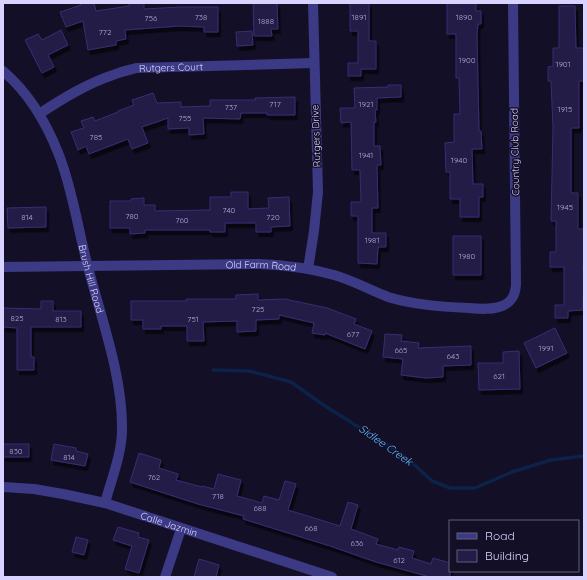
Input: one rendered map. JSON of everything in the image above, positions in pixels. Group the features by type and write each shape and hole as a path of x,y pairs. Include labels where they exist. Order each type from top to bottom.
{"street":[{"name":"Rutgers Drive","path":"308,269 318,192 313,3"},
{"name":"Country Club Road","path":"511,300 516,293 513,3"},
{"name":"Rutgers Court","path":"39,114 67,96 90,84 136,68 314,63"},
{"name":"Brush Hill Road","path":"3,70 26,93 39,114 60,156 68,183 87,267 118,379 122,408 123,431 118,456 105,503"},
{"name":"Old Farm Road","path":"3,267 259,264 308,269 336,276 388,297 440,307 489,309 502,306 511,300"},
{"name":"Calle Jazmin","path":"3,487 41,490 105,503 332,577"},
{"path":"165,577 181,528"}],"building":[{"path":"80,3 94,3 96,11 129,6 129,3 144,3 144,9 218,7 218,32 204,32 204,27 179,26 125,30 126,39 116,41 116,45 88,50 83,21 66,27 60,12 81,5"},
{"path":"253,3 277,3 278,29 271,29 272,36 254,36"},
{"path":"350,3 369,3 369,41 376,41 376,69 361,69 361,76 348,76 348,63 358,63 358,31 350,31"},
{"path":"447,3 476,3 476,11 481,11 481,24 478,24 477,34 479,131 481,131 482,149 472,149 473,184 483,184 483,197 479,197 479,217 460,217 460,199 450,199 450,172 446,172 445,143 454,142 454,114 460,114 459,78 456,78 456,34 447,34"},
{"path":"559,6 575,6 576,48 584,48 584,81 579,81 579,128 571,128 571,193 578,193 578,229 584,229 584,297 583,310 568,311 568,318 555,318 555,305 564,305 564,267 550,267 550,252 556,252 556,221 551,221 553,128 551,81 548,81 548,67 553,66 553,48 559,48"},
{"path":"61,30 68,45 48,55 54,67 42,73 25,40 38,34 42,40"},
{"path":"252,31 253,45 237,46 236,32"},
{"path":"388,85 401,85 401,97 377,98 377,110 375,110 376,122 374,122 374,146 380,146 381,165 377,165 378,208 372,208 372,233 386,233 386,247 378,247 377,264 358,263 358,216 351,216 351,202 361,202 360,170 352,170 351,122 341,123 340,108 355,108 354,88 388,87"},
{"path":"153,93 157,103 181,102 181,107 210,106 210,100 256,100 255,98 295,97 295,115 241,113 240,119 203,118 204,134 189,135 189,128 168,129 168,118 142,127 148,143 132,149 128,139 89,154 86,146 78,150 71,132 84,128 81,121 93,117 95,121 134,105 132,100"},
{"path":"231,192 248,192 248,209 269,208 268,198 289,197 290,226 271,227 271,232 256,232 256,223 225,223 225,232 210,232 210,230 145,230 145,233 130,234 130,228 110,228 110,201 131,201 131,199 144,198 144,205 155,205 155,211 210,210 210,197 231,197"},
{"path":"46,207 46,227 8,228 7,208"},
{"path":"453,236 481,236 481,275 453,275"},
{"path":"258,294 258,300 285,299 327,308 356,319 354,324 372,331 365,349 325,333 325,335 312,333 314,323 279,315 279,319 256,320 256,331 237,332 237,321 203,322 204,341 187,341 187,326 161,326 161,329 143,329 143,320 131,320 131,301 236,299 236,295"},
{"path":"41,301 53,301 53,311 81,311 81,327 31,327 31,357 34,357 34,370 17,370 17,328 3,327 3,308 41,309"},
{"path":"555,328 567,353 536,368 524,343"},
{"path":"385,334 402,335 401,341 419,343 418,348 471,346 471,365 443,366 443,377 426,378 401,375 403,359 383,357"},
{"path":"519,351 520,389 479,390 478,363 503,363 503,352"},
{"path":"3,444 29,444 29,457 3,457"},
{"path":"54,444 76,448 76,451 88,454 85,466 51,460"},
{"path":"139,453 161,460 159,468 178,474 176,480 202,487 214,489 218,474 241,480 237,496 262,503 264,496 279,500 285,481 296,484 288,510 340,526 348,502 358,505 351,529 378,539 376,544 398,550 399,547 414,551 412,558 431,564 433,558 449,563 450,577 430,577 376,562 243,519 244,516 198,504 130,482"},
{"path":"118,527 139,533 138,537 149,540 139,573 125,569 132,546 113,540"},
{"path":"76,537 88,540 84,555 72,552"},
{"path":"199,559 219,565 216,577 194,577"}],"waterway":[{"name":"Sidlee Creek","path":"213,370 249,371 291,382 322,404 406,457 432,481 450,488 475,488 512,472 551,460 584,456"}]}
